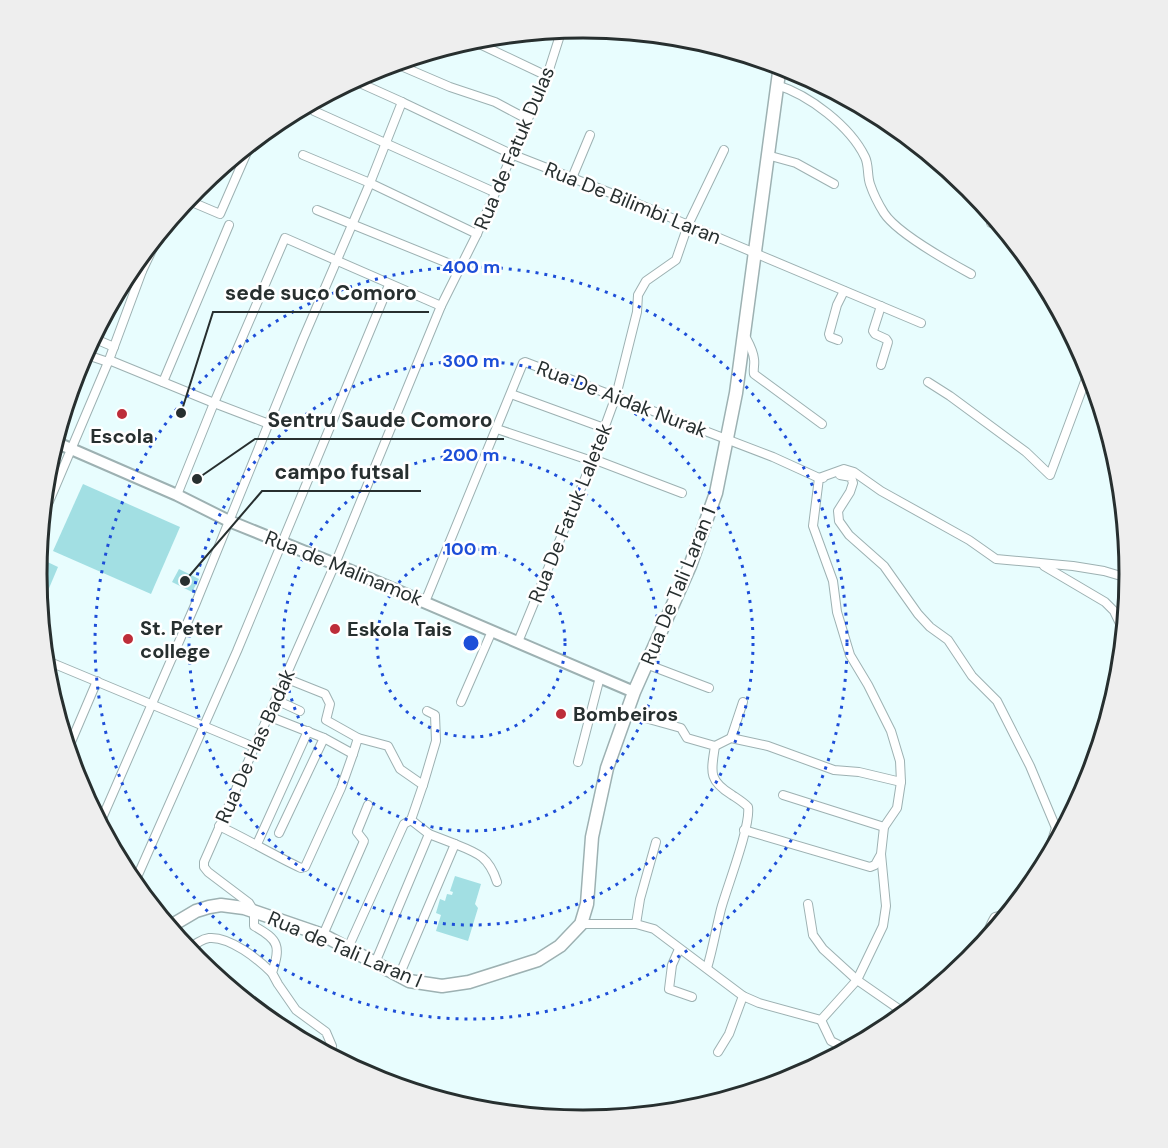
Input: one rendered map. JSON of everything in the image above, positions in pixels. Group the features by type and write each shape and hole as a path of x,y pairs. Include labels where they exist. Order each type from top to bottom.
{"main road":[{"name":"Rua De Tali Laran 1","path":"581,924 586,904 594,825 607,768 634,692 690,566 716,493 736,393 779,74"},
{"name":"Rua de Tali Laran I","path":"176,922 196,910 220,905 254,911 323,935 409,981 442,986 456,986 479,980 538,960 560,946 581,924"}],"street":[{"name":"Rua de Fatuk Dulas","path":"335,564 441,306 477,234 547,76 559,39"},
{"path":"486,47 547,76"},
{"path":"406,68 450,87 495,102 527,118"},
{"name":"Rua De Bilimbi Laran","path":"364,85 511,154 688,225 921,323"},
{"path":"777,85 795,91 815,103 845,130 865,157 869,182 885,215 930,251 971,274"},
{"path":"104,813 229,521 402,102"},
{"path":"314,111 494,192"},
{"path":"572,178 591,135"},
{"name":"Rua De Fatuk Laletek","path":"518,642 593,460 616,396 637,312 638,295 646,281 676,260 688,225 724,150"},
{"path":"303,155 370,183 477,234"},
{"path":"767,155 796,163 834,184"},
{"path":"196,204 220,214 243,160"},
{"path":"317,210 460,268"},
{"path":"163,382 229,225"},
{"path":"177,495 285,238 441,306"},
{"path":"55,489 114,347 142,271"},
{"path":"139,873 237,651 389,285"},
{"path":"838,340 830,337 829,334 837,305 844,291"},
{"path":"881,306 873,331 874,334 888,342 881,365"},
{"path":"743,332 752,349 754,374 822,424"},
{"path":"101,341 114,347"},
{"path":"94,357 269,424"},
{"name":"Rua De Aidak Nurak","path":"425,602 525,362 773,457 819,478"},
{"path":"928,382 1026,452 1050,475 1085,382"},
{"path":"511,394 604,428"},
{"path":"496,429 593,460 682,493"},
{"name":"Rua de Malinamok","path":"64,446 177,495 229,521 492,630 634,692"},
{"path":"819,478 843,469 854,472 881,491 969,540 996,559 1104,571 1120,576"},
{"path":"819,478 844,475 851,477 853,483 850,492 838,511 839,521 849,536 884,566 918,614 930,627 948,640 972,676 997,701 1030,766 1056,829"},
{"path":"819,478 813,525 833,581 837,612 850,655 891,731 900,761 901,782 897,808 884,827 881,855 886,906 883,926 863,971 821,1020"},
{"name":"Rua De Has Badak","path":"254,911 249,903 204,867 204,862 335,564"},
{"path":"1040,564 1105,602 1114,611 1118,620"},
{"path":"461,702 492,630"},
{"path":"55,664 254,747"},
{"path":"646,664 710,688"},
{"path":"578,762 600,677"},
{"path":"285,678 325,694 330,704 326,720 358,738 388,746 400,769 423,785"},
{"path":"73,737 97,681"},
{"path":"276,700 300,711"},
{"path":"732,738 743,702"},
{"path":"348,948 404,824 411,820 423,785 436,741 435,715 427,711"},
{"path":"627,713 681,728 687,738 715,746 732,738 768,746 834,770 859,772 901,782"},
{"path":"268,716 324,738 352,754"},
{"path":"257,844 308,731"},
{"path":"279,833 324,738"},
{"path":"219,826 257,844 269,853 301,868 305,867 341,788 358,738"},
{"path":"707,968 749,812 748,807 724,789 713,777 711,771 715,746"},
{"path":"783,795 884,827"},
{"path":"323,935 364,841 357,832 368,805"},
{"path":"411,820 429,834 481,855 493,870 497,882"},
{"path":"744,830 870,867 881,855"},
{"path":"375,963 429,834"},
{"path":"636,924 640,899 657,842"},
{"path":"399,976 455,844"},
{"path":"808,904 813,935 823,949 857,980 898,1009"},
{"path":"254,911 254,926 271,936 276,946 277,960 272,973"},
{"path":"987,928 997,916"},
{"path":"581,924 636,924 654,929 743,996 759,1003 821,1020 831,1041 840,1045"},
{"path":"196,943 210,938 219,939 249,954 272,973 296,1010 326,1032 332,1046"},
{"path":"678,949 672,965 669,989 692,997"},
{"path":"718,1052 729,1034 743,996"}],"shaded area":[{"path":"83,484 180,527 151,594 53,551"},
{"path":"48,562 58,567 48,591"},
{"path":"179,569 199,579 192,592 172,582"},
{"path":"455,876 481,884 475,904 478,908 468,941 436,931 441,915 436,913 440,899 445,901 447,894 452,895 453,892 450,891"}],"place":[{"name":"sede suco Comoro","path":"181,413"},
{"name":"Escola","path":"122,414"},
{"name":"Sentru Saude Comoro","path":"197,479"},
{"name":"campo futsal","path":"185,581"},
{"name":"Eskola Tais","path":"335,629"},
{"name":"St. Peter college","path":"128,639"},
{"name":"Bombeiros","path":"561,714"}]}
